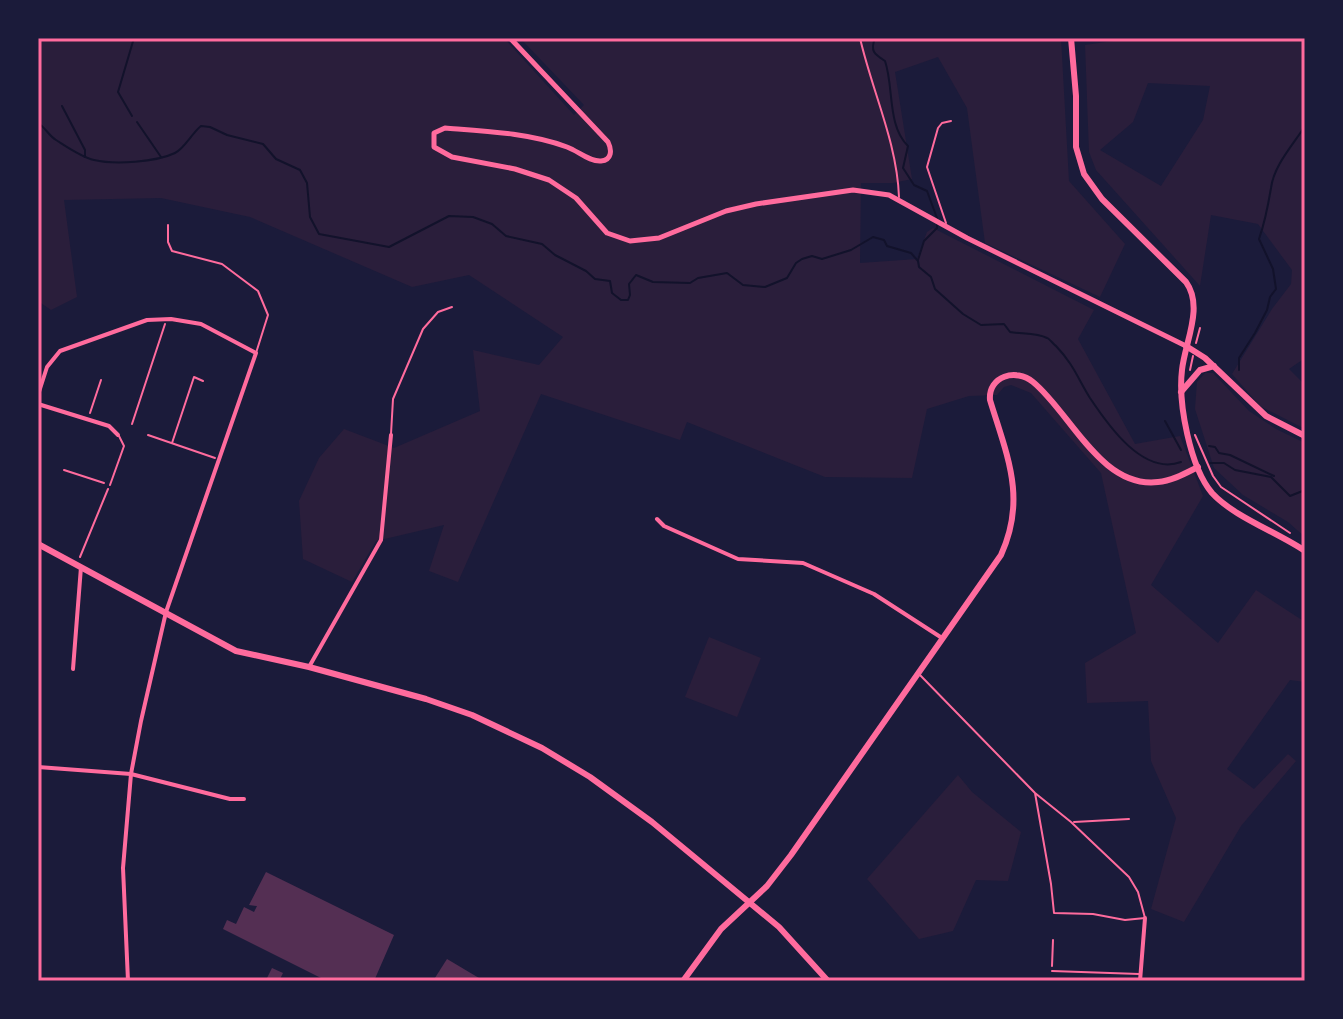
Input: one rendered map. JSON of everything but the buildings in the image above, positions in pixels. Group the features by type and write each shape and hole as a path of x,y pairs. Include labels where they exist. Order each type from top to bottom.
{"main road":[{"path":"1071,38 1076,147 1082,170 1102,199 1190,286 1194,297 1180,394 1185,426 1198,467 1207,486 1224,503 1305,551"},
{"path":"1186,346 1214,366 1266,416 1305,436"},
{"path":"1180,394 1200,370 1214,366"},
{"path":"683,981 721,929 767,886 806,834 1001,555 1014,520 1013,477 990,400 990,389 997,380 1012,375 1029,379 1095,453 1114,470 1131,478 1149,483 1163,482 1198,467"},
{"path":"38,544 236,651 309,667 453,708 542,748 590,777 644,816 749,901 792,940 828,981"}],"street":[{"path":"510,38 605,138 611,149 609,157 596,160 554,143 445,128 434,133 434,147 452,157 528,172 556,184 576,198 604,230 618,239 654,239 726,211 772,201 860,190 899,198 947,228 1186,346"},
{"path":"38,395 47,367 67,347 137,322 167,319 201,324 256,353 166,612 131,774 123,868 128,981"},
{"path":"38,404 109,426 118,435"},
{"path":"309,667 381,540 391,435"},
{"path":"657,519 664,526 738,559 803,563 874,594 942,638"},
{"path":"73,669 81,567"},
{"path":"38,767 131,774 230,799 244,799"},
{"path":"1140,981 1145,918"}],"lane":[{"path":"860,38 893,152 899,198"},
{"path":"947,228 927,167 938,128 942,123 951,121"},
{"path":"168,225 168,242 172,251 222,264 261,295 268,317 256,353"},
{"path":"391,435 393,399 422,332 435,314 452,307"},
{"path":"110,485 124,446 118,435"},
{"path":"918,673 1035,793 1129,877 1138,892 1145,918 1125,920 1093,914 1054,913 1035,793"},
{"path":"1071,822 1129,819"},
{"path":"1052,971 1141,974"}],"path":[{"path":"132,424 167,319"},
{"path":"172,443 194,377 203,381"},
{"path":"88,420 101,380"},
{"path":"148,435 220,460"},
{"path":"1201,448 1212,473 1225,491 1292,535"},
{"path":"64,470 110,485 80,557"},
{"path":"1052,971 1053,940"}],"shaded area":[{"path":"38,38 504,38 574,115 584,105 520,38 1061,38 1069,181 1125,244 1100,297 985,243 967,108 938,57 895,72 912,179 893,183 861,183 860,263 917,259 927,232 933,228 1094,310 1078,339 1135,444 1180,436 1203,496 1151,585 1218,643 1256,590 1305,622 1305,682 1290,680 1227,769 1254,789 1288,754 1296,761 1241,826 1184,922 1151,909 1176,818 1151,761 1148,701 1087,703 1085,663 1136,633 1101,473 1031,393 1011,385 1004,387 997,395 969,396 927,409 912,478 825,477 687,422 680,440 541,394 458,582 429,571 444,525 376,541 352,582 303,559 299,501 319,458 344,429 394,448 480,411 473,350 539,365 563,337 469,275 412,287 250,217 161,198 64,200 77,297 51,310 38,301"},
{"path":"1133,38 1305,38 1305,358 1289,369 1305,385 1305,429 1260,406 1232,374 1291,284 1292,270 1258,224 1211,215 1200,286 1096,170 1089,152 1085,45","holes":["1148,83 1210,86 1203,120 1161,186 1100,150 1133,122"]},
{"path":"1205,373 1213,373 1249,411 1305,443 1305,537 1288,522 1243,495 1214,468 1195,409 1197,382"},
{"path":"709,637 761,658 737,717 685,697"},
{"path":"958,775 972,792 1021,832 1008,881 976,880 953,931 919,939 867,879"}],"waterway":[{"path":"132,116 118,92 134,38"},
{"path":"875,38 873,49 885,61 888,71 897,128 908,146 903,168 914,185 927,191 937,218"},
{"path":"62,106 85,150 85,157"},
{"path":"137,122 161,157"},
{"path":"38,123 53,138 79,154 94,160 113,162 135,162 167,156 179,151 201,126 210,127 227,135 263,144 276,159 300,170 307,183 310,217 319,234 389,247 449,216 473,217 492,224 506,236 542,244 595,279 610,281 612,293 621,300 628,300 629,284 636,275 653,282 690,283 698,278 727,273 743,285 765,287 787,278 802,259 812,256 822,259 851,250 873,237 884,240 887,246 911,253 919,267 931,277 935,289 963,314 981,325 1004,324 1010,332 1049,339 1067,359 1106,421 1128,445 1153,462 1181,462"},
{"path":"1239,370 1239,358 1276,289 1273,269 1259,239 1273,180 1280,163 1305,126"},
{"path":"918,260 924,241 937,228 937,224"},
{"path":"1165,421 1181,450"},
{"path":"1209,446 1274,476"},
{"path":"1210,463 1224,463 1235,470 1271,477 1290,496 1305,490"}]}
